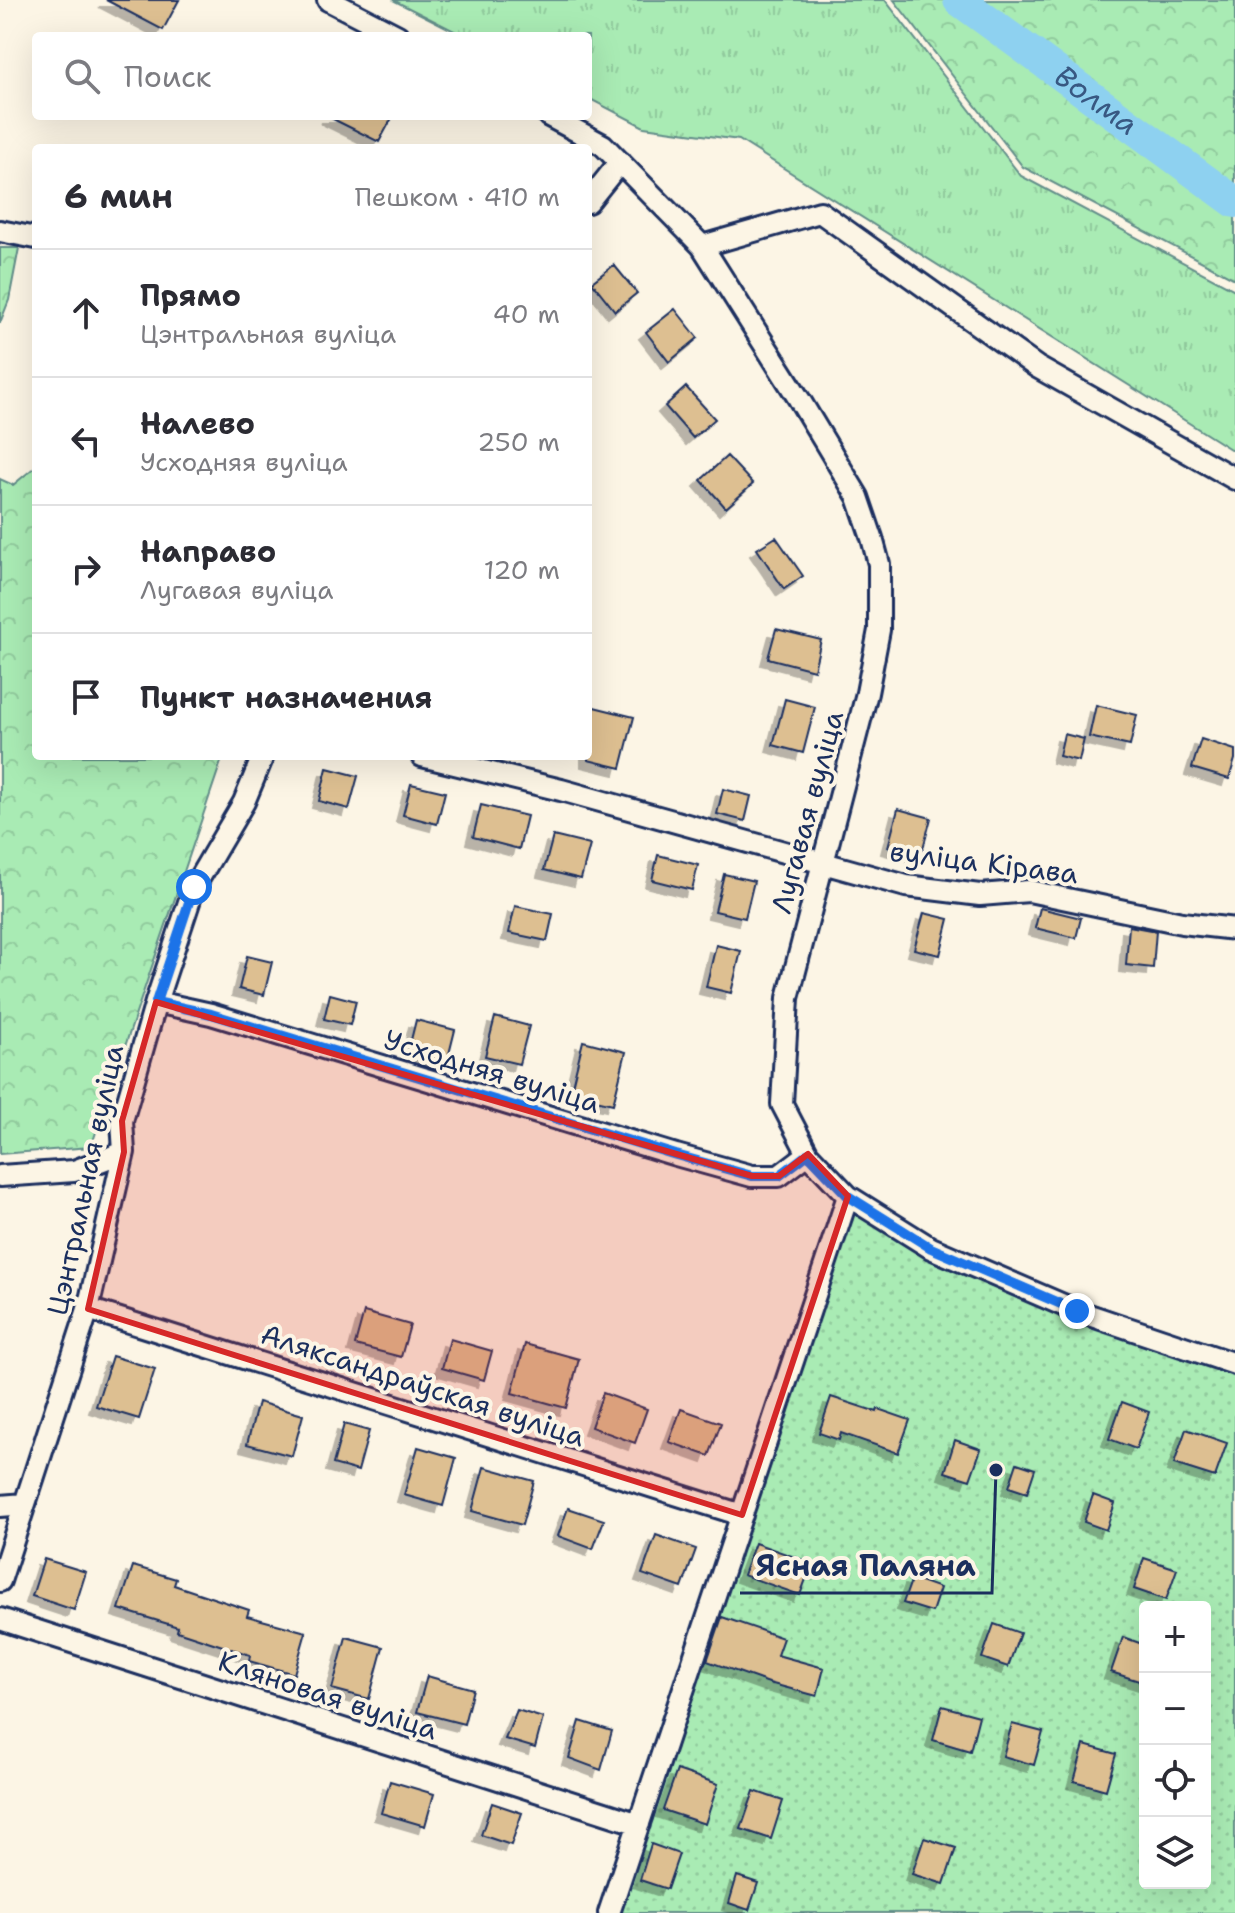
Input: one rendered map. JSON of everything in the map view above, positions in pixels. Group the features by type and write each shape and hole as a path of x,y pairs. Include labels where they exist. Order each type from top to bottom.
{"street":[{"path":"328,0 390,32"},
{"name":"Лугавая вуліца","path":"556,120 603,145 702,246 858,497 879,564 879,630 867,693 788,998 782,1104 808,1154 848,1196 931,1248 1077,1311 1235,1364"},
{"path":"592,197 620,162"},
{"path":"702,246 820,212 1037,367 1235,479"},
{"path":"0,231 32,237"},
{"name":"Цэнтральная вуліца","path":"0,1581 88,1309 124,1152 122,1121 156,1002 194,887 244,802 261,760"},
{"name":"вуліца Кірава","path":"438,760 561,790 906,886 980,895 1029,891 1182,923 1235,929"},
{"name":"Усходняя вуліца","path":"156,1002 211,1014 752,1176 779,1176 808,1154"},
{"path":"0,1176 74,1171 124,1152"},
{"path":"609,1913 848,1196"},
{"name":"Аляксандраўская вуліца","path":"88,1309 742,1515"},
{"path":"0,1506 25,1504"},
{"name":"Кляновая вуліца","path":"0,1619 639,1824"}],"highlighted area":[{"path":"156,1002 752,1176 779,1176 808,1154 848,1196 742,1515 88,1309 124,1152 122,1121"}],"green space":[{"path":"393,0 885,0 1021,176 1235,290 1235,452 739,140 644,127 592,100 592,32 456,32"},
{"path":"894,0 1235,0 1235,279 1023,167"},
{"path":"0,248 19,248 9,300 0,323"},
{"path":"32,469 32,760 222,760 91,1147 0,1154 0,479 13,485"},
{"path":"848,1196 931,1248 1235,1353 1235,1913 609,1913"}],"building":[{"path":"106,0 179,0 163,30"},
{"path":"335,120 391,120 379,142"},
{"path":"614,265 637,293 615,311 592,282"},
{"path":"675,309 698,338 669,362 646,332"},
{"path":"686,387 715,419 693,438 665,406"},
{"path":"727,456 753,484 726,508 701,480"},
{"path":"776,537 803,576 784,589 757,549"},
{"path":"776,629 821,640 814,670 768,658"},
{"path":"785,699 815,707 803,753 773,745"},
{"path":"1096,705 1137,715 1130,746 1089,737"},
{"path":"592,706 634,717 621,768 588,760 592,760"},
{"path":"1064,734 1084,739 1079,761 1059,756"},
{"path":"1201,739 1235,750 1229,779 1192,768"},
{"path":"327,768 358,776 349,809 319,801"},
{"path":"411,784 445,792 437,824 403,815"},
{"path":"723,789 751,796 745,821 717,814"},
{"path":"481,805 527,816 519,849 473,837"},
{"path":"898,809 931,818 921,856 888,847"},
{"path":"553,836 590,845 581,879 544,870"},
{"path":"658,855 698,865 692,890 652,880"},
{"path":"724,874 754,881 745,918 715,911"},
{"path":"515,906 553,914 547,941 509,933"},
{"path":"1040,908 1081,918 1076,938 1035,928"},
{"path":"924,913 949,919 940,955 914,949"},
{"path":"1129,926 1156,931 1153,968 1126,965"},
{"path":"716,945 741,951 731,993 706,987"},
{"path":"247,956 272,962 264,995 239,989"},
{"path":"330,994 356,1001 350,1025 324,1019"},
{"path":"495,1017 529,1026 519,1064 485,1056"},
{"path":"416,1020 455,1030 447,1062 408,1052"},
{"path":"583,1041 626,1052 613,1104 570,1094"},
{"path":"364,1312 410,1325 401,1357 355,1345"},
{"path":"450,1339 492,1351 484,1380 442,1368"},
{"path":"525,1344 579,1359 566,1408 512,1393"},
{"path":"112,1356 155,1369 139,1419 96,1406"},
{"path":"603,1393 647,1409 635,1443 591,1427"},
{"path":"831,1397 910,1420 898,1453 841,1433 839,1440 819,1433"},
{"path":"258,1402 303,1415 292,1456 247,1444"},
{"path":"1122,1402 1149,1412 1136,1449 1109,1439"},
{"path":"681,1409 721,1423 709,1456 669,1442"},
{"path":"344,1424 369,1431 358,1471 333,1464"},
{"path":"1186,1429 1227,1443 1215,1477 1174,1464"},
{"path":"955,1440 981,1449 970,1480 945,1472"},
{"path":"418,1447 456,1458 443,1506 404,1495"},
{"path":"1017,1463 1035,1469 1027,1493 1009,1487"},
{"path":"484,1467 534,1481 522,1525 472,1511"},
{"path":"1093,1495 1115,1503 1106,1530 1084,1522"},
{"path":"568,1508 604,1520 593,1549 558,1536"},
{"path":"656,1535 696,1549 682,1588 642,1574"},
{"path":"755,1543 812,1563 800,1595 743,1575"},
{"path":"1144,1558 1177,1569 1166,1600 1134,1589"},
{"path":"44,1559 86,1572 74,1610 32,1596"},
{"path":"133,1566 176,1579 174,1585 249,1610 247,1616 306,1632 294,1674 249,1661 250,1655 177,1631 178,1627 119,1609"},
{"path":"912,1578 940,1588 932,1612 903,1603"},
{"path":"722,1617 783,1638 777,1655 824,1668 817,1696 707,1661"},
{"path":"994,1624 1020,1633 1008,1667 982,1658"},
{"path":"346,1637 383,1647 369,1699 332,1689"},
{"path":"1123,1637 1139,1643 1139,1681 1111,1672"},
{"path":"427,1676 473,1689 464,1724 417,1712"},
{"path":"942,1706 979,1716 970,1751 933,1740"},
{"path":"517,1710 543,1718 535,1748 505,1739"},
{"path":"580,1721 612,1731 601,1770 569,1758"},
{"path":"1012,1724 1043,1732 1034,1765 1003,1756"},
{"path":"1084,1745 1116,1754 1106,1790 1074,1781"},
{"path":"677,1770 718,1784 705,1824 663,1810"},
{"path":"390,1781 434,1794 425,1826 381,1813"},
{"path":"754,1791 783,1801 771,1839 741,1829"},
{"path":"492,1803 522,1813 511,1845 481,1835"},
{"path":"924,1838 956,1848 944,1884 912,1874"},
{"path":"651,1844 679,1854 667,1889 640,1880"},
{"path":"737,1876 758,1883 749,1910 729,1903"}],"waterway":[{"name":"Волма","path":"959,0 1235,202"}],"place":[{"name":"Ясная Паляна","path":"996,1470"}],"route":[{"path":"194,887 156,1002 211,1014 752,1176 779,1176 808,1154 848,1196 931,1248 1077,1311"}]}
